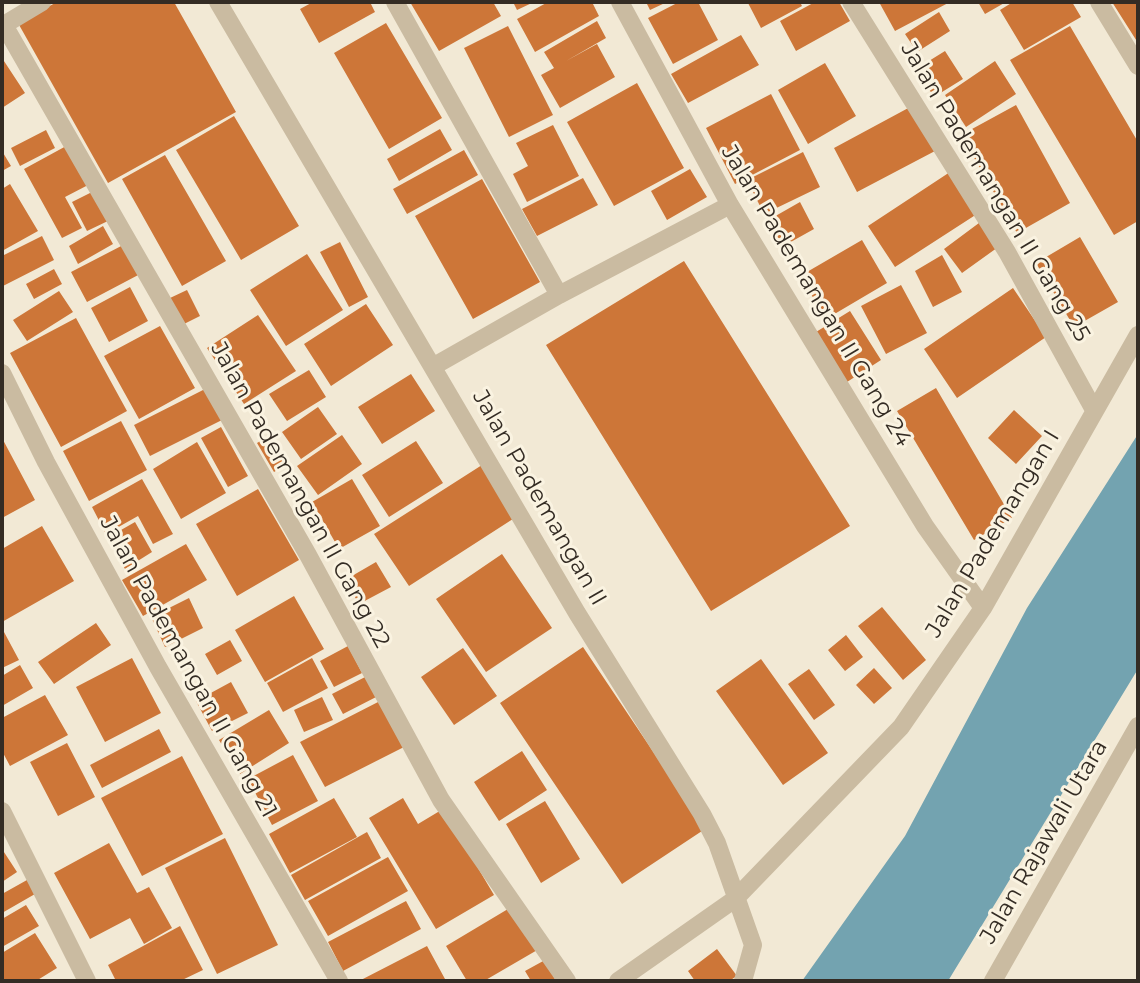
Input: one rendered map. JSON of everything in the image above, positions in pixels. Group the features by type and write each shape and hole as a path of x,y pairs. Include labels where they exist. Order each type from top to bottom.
{"street":[{"path":"3,26 42,2"},
{"name":"Jalan Pademangan II","path":"218,2 577,613 702,814 741,893"},
{"path":"395,2 559,295"},
{"name":"Jalan Pademangan II Gang 24","path":"620,2 730,205 925,526 983,608"},
{"name":"Jalan Pademangan II Gang 25","path":"851,2 1007,252 1094,410"},
{"path":"1099,2 1138,66"},
{"name":"Jalan Pademangan II Gang 22","path":"3,26 308,555 441,800 567,981"},
{"path":"434,366 559,295 730,205"},
{"name":"Jalan Pademangan I","path":"741,893 901,727 983,608 1138,335"},
{"name":"Jalan Pademangan II Gang 21","path":"2,373 46,462 158,667 339,981"},
{"name":"Jalan Rajawali Utara","path":"993,981 1138,726"},
{"path":"2,811 87,981"},
{"path":"618,981 741,893 753,945 743,981"}],"water":[{"path":"1138,434 1138,669 948,981 802,981 905,836 1027,608"}],"building":[{"path":"57,2 174,2 236,112 108,183 18,23"},
{"path":"313,2 370,2 375,12 319,43 300,9"},
{"path":"410,2 493,2 501,16 439,51"},
{"path":"513,2 534,2 517,10"},
{"path":"548,2 592,2 599,16 535,52 517,19"},
{"path":"646,2 667,2 650,10"},
{"path":"679,2 698,2 718,40 673,64 648,18"},
{"path":"800,2 802,6 761,28 748,3"},
{"path":"815,2 839,2 850,21 796,51 780,21"},
{"path":"879,2 950,2 895,31"},
{"path":"978,2 1006,2 985,14"},
{"path":"1013,2 1072,2 1081,17 1024,50 1000,10"},
{"path":"1112,2 1138,2 1138,43"},
{"path":"939,12 950,31 917,52 905,34"},
{"path":"597,21 606,38 566,61 597,44 615,77 560,108 541,75 554,68 544,52"},
{"path":"386,23 442,118 389,149 334,53"},
{"path":"508,26 553,115 509,137 464,48"},
{"path":"1070,26 1138,142 1138,221 1114,235 1010,60"},
{"path":"741,35 759,65 688,103 671,74"},
{"path":"945,51 963,79 934,97 916,69"},
{"path":"2,58 25,93 2,108"},
{"path":"995,61 1016,94 966,127 945,95"},
{"path":"825,63 856,116 808,144 778,90"},
{"path":"637,83 684,168 614,206 567,122"},
{"path":"771,94 800,150 735,184 706,128"},
{"path":"1016,105 1070,203 1017,233 961,135"},
{"path":"912,106 935,151 857,192 834,148"},
{"path":"234,116 299,226 241,260 176,150"},
{"path":"553,125 579,176 527,202 513,174 528,166 516,143"},
{"path":"440,129 452,150 399,181 387,159"},
{"path":"46,130 55,148 20,166 11,148"},
{"path":"68,145 90,184 65,197 82,228 62,238 24,169"},
{"path":"464,150 478,175 407,214 393,189"},
{"path":"2,151 11,166 2,171"},
{"path":"803,152 820,187 764,214 747,180"},
{"path":"165,155 226,261 182,286 122,179"},
{"path":"690,169 707,197 667,220 651,191"},
{"path":"950,172 977,214 895,267 868,226"},
{"path":"583,178 598,205 537,236 522,209"},
{"path":"482,179 540,282 473,319 415,216"},
{"path":"10,184 38,231 2,251 2,189"},
{"path":"96,190 110,220 87,231 72,202"},
{"path":"800,202 814,229 780,248 765,222"},
{"path":"983,220 1001,245 962,273 944,249"},
{"path":"103,226 113,244 78,264 69,246"},
{"path":"42,236 54,260 3,286 2,256"},
{"path":"1080,237 1118,302 1074,327 1036,263"},
{"path":"862,240 887,283 826,319 800,276"},
{"path":"340,242 368,297 349,307 320,252"},
{"path":"127,243 142,273 87,302 71,272"},
{"path":"307,254 343,310 286,346 250,290"},
{"path":"942,255 962,292 933,307 915,271"},
{"path":"684,261 850,526 711,611 546,345"},
{"path":"54,269 62,284 34,299 26,284"},
{"path":"901,285 927,333 886,354 861,306"},
{"path":"130,287 148,321 109,342 91,308"},
{"path":"1013,288 1046,337 957,398 924,349"},
{"path":"187,290 200,316 184,324 170,298"},
{"path":"59,291 73,312 27,341 13,320"},
{"path":"366,304 393,345 331,386 304,344"},
{"path":"850,311 881,360 847,382 816,332"},
{"path":"258,315 296,371 244,404 207,348"},
{"path":"76,318 127,411 61,447 10,353"},
{"path":"160,326 195,388 139,419 104,356"},
{"path":"309,370 326,397 287,421 269,394"},
{"path":"411,374 435,411 382,444 358,407"},
{"path":"936,388 1012,518 974,540 897,411"},
{"path":"205,389 222,420 150,456 134,425"},
{"path":"318,407 337,434 301,459 282,432"},
{"path":"1014,410 1042,436 1016,464 988,438"},
{"path":"121,421 147,470 89,501 63,451"},
{"path":"221,427 248,476 228,487 201,438"},
{"path":"271,435 289,463 274,472 257,443"},
{"path":"342,435 362,464 318,495 297,466"},
{"path":"2,438 35,500 2,518"},
{"path":"416,441 443,483 389,517 362,475"},
{"path":"197,442 226,493 181,519 153,469"},
{"path":"482,465 516,517 409,586 374,534"},
{"path":"142,479 173,534 153,544 138,516 106,534 92,507"},
{"path":"352,479 380,526 339,549 312,502"},
{"path":"258,489 299,560 237,596 196,524"},
{"path":"135,522 152,552 125,569 107,538"},
{"path":"42,526 74,581 2,622 2,549"},
{"path":"186,544 207,580 143,616 122,580"},
{"path":"502,554 552,628 486,672 436,599"},
{"path":"376,562 391,587 359,604 345,580"},
{"path":"294,596 324,649 265,682 235,630"},
{"path":"189,598 203,628 165,647 151,617"},
{"path":"882,607 926,660 903,680 858,626"},
{"path":"96,623 111,645 54,684 38,662"},
{"path":"4,632 19,660 2,668 2,634"},
{"path":"846,635 863,657 845,671 828,650"},
{"path":"230,640 242,661 217,675 205,654"},
{"path":"348,646 362,673 334,687 320,661"},
{"path":"583,647 705,829 622,884 500,703"},
{"path":"463,648 497,696 454,725 421,677"},
{"path":"132,658 161,713 105,742 76,687"},
{"path":"312,658 328,688 283,712 267,683"},
{"path":"761,659 828,753 783,785 716,691"},
{"path":"20,665 33,688 2,706 2,676"},
{"path":"874,668 892,688 874,704 856,685"},
{"path":"809,669 835,705 814,720 788,684"},
{"path":"369,675 380,695 343,714 332,694"},
{"path":"231,682 248,713 212,731 196,701"},
{"path":"45,695 68,735 10,766 2,751 2,718"},
{"path":"322,697 333,720 304,732 294,710"},
{"path":"380,701 404,747 325,787 300,742"},
{"path":"269,710 289,743 240,774 219,740"},
{"path":"159,729 171,752 102,788 90,765"},
{"path":"67,743 95,797 58,816 30,762"},
{"path":"522,751 547,790 499,821 474,782"},
{"path":"293,755 318,801 272,825 248,779"},
{"path":"182,756 223,834 142,876 101,798"},
{"path":"334,798 357,837 290,873 269,834"},
{"path":"403,798 418,824 443,809 494,895 436,929 369,818"},
{"path":"545,801 580,859 541,883 506,824"},
{"path":"367,832 381,858 305,900 291,875"},
{"path":"225,838 278,945 217,974 165,868"},
{"path":"109,843 137,893 149,887 172,928 144,944 130,918 90,939 54,873"},
{"path":"2,849 17,872 2,882"},
{"path":"388,857 408,891 328,936 308,901"},
{"path":"27,880 35,894 2,913 2,894"},
{"path":"406,901 421,929 343,971 328,942"},
{"path":"26,905 39,926 2,947 2,919"},
{"path":"513,906 539,949 484,981 467,981 446,946"},
{"path":"180,926 203,970 180,981 116,981 108,965"},
{"path":"35,933 57,968 36,981 2,981 2,953"},
{"path":"427,946 445,979 359,981"},
{"path":"717,949 737,976 729,981 695,981 688,971"},
{"path":"545,960 556,981 531,981 525,971"}]}
